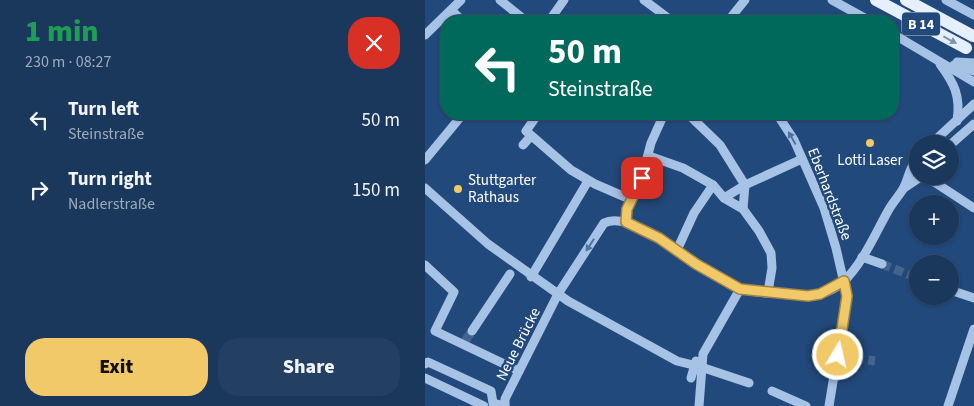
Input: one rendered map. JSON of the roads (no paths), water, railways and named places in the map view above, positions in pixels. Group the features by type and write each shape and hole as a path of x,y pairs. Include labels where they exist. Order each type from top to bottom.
{"main road":[{"name":"B 14","path":"876,0 966,48"},
{"name":"B 14","path":"906,0 973,36"}],"street":[{"path":"447,15 461,0"},
{"path":"500,0 519,15"},
{"path":"553,15 564,0"},
{"path":"644,0 664,15"},
{"path":"733,15 745,0"},
{"path":"832,0 859,15"},
{"path":"946,0 974,15"},
{"path":"451,11 456,15"},
{"path":"425,35 440,21"},
{"path":"899,37 974,82"},
{"path":"937,59 974,64"},
{"path":"937,59 974,71"},
{"path":"937,59 957,90 959,108 957,121"},
{"path":"941,135 974,104"},
{"path":"425,160 458,120"},
{"path":"534,120 526,131 571,170 588,181 632,200"},
{"path":"661,120 632,200 623,208 626,222 659,238 721,280 740,289 816,295 830,290 844,281 861,257 891,205 904,188 909,170"},
{"path":"693,120 720,145 744,182 743,210"},
{"name":"Eberhardstraße","path":"780,120 802,159 832,232 847,296 829,406"},
{"path":"959,136 974,124"},
{"path":"523,145 531,136"},
{"path":"649,156 683,168 713,185 724,198 743,210 768,247 772,268 768,292"},
{"path":"724,198 744,182 802,159"},
{"path":"531,277 588,181"},
{"path":"677,250 695,213 713,185"},
{"path":"904,188 909,185"},
{"path":"938,185 974,208"},
{"path":"425,188 488,244 531,277 558,294 677,361 749,383"},
{"name":"Neue Brücke","path":"505,406 505,399 558,294 604,223 610,220 626,222"},
{"path":"861,257 882,264"},
{"path":"425,265 454,292 435,331 519,371"},
{"path":"471,331 510,274"},
{"path":"699,406 699,356 703,354 740,289"},
{"path":"959,293 974,298"},
{"path":"949,406 974,329"},
{"path":"838,355 855,358"},
{"path":"425,364 428,362 491,391 488,405"},
{"path":"691,378 698,366"},
{"path":"425,378 488,405 505,406"},
{"path":"773,391 806,406"}],"tunnel":[{"path":"882,264 909,275"},
{"path":"465,341 472,331"},
{"path":"855,358 875,361"}],"place":[{"name":"Lotti Laser","path":"870,143"},
{"name":"Stuttgarter Rathaus","path":"458,189"}]}
